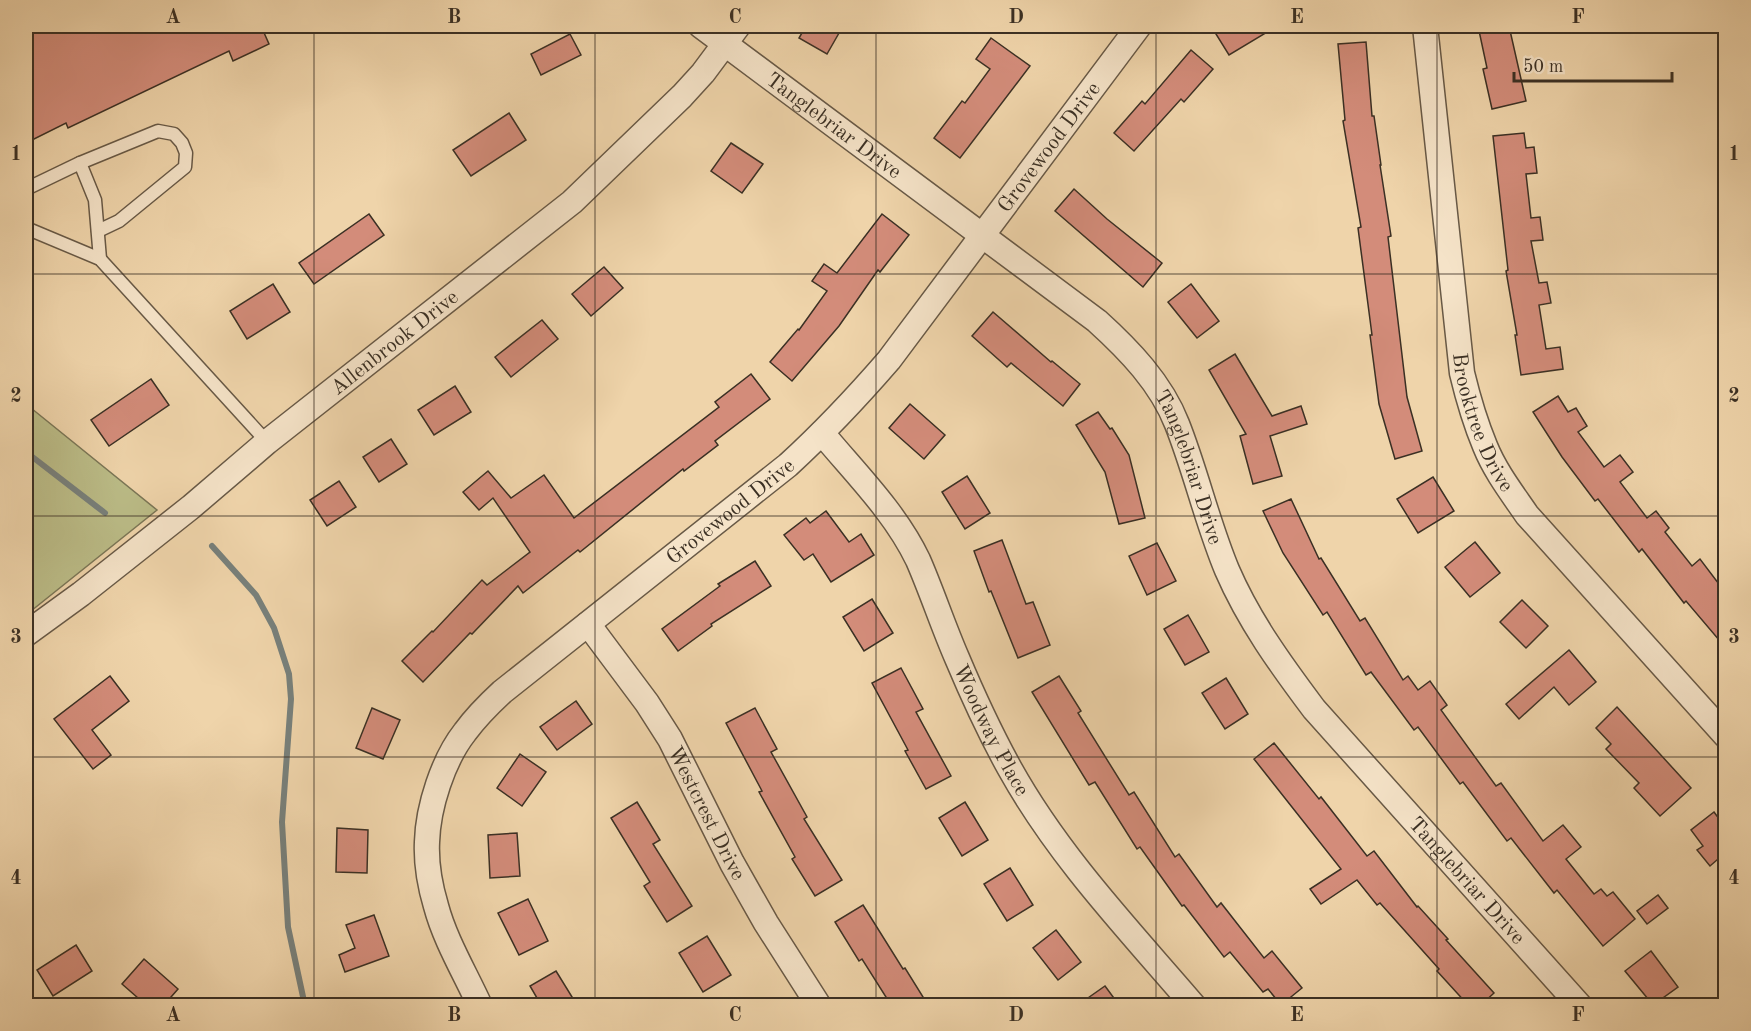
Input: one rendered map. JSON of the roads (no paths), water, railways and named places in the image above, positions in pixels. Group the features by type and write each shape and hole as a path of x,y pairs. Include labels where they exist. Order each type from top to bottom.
{"street":[{"name":"Tanglebriar Drive","path":"701,26 731,34 982,236 1097,321 1128,349 1155,383 1177,423 1207,518 1228,572 1253,622 1282,666 1314,709 1580,1005"},
{"name":"Grovewood Drive","path":"480,1005 446,933 436,906 428,865 427,843 433,807 444,768 464,733 502,692 788,465 822,434 889,360 1139,26"},
{"name":"Brooktree Drive","path":"1425,26 1462,373 1486,447 1504,482 1527,515 1725,736"},
{"name":"Allenbrook Drive","path":"26,634 192,507 267,442 572,202 682,96 703,73 731,34"},
{"name":"Woodway Place","path":"822,434 885,506 918,560 988,728 1043,822 1087,883 1194,1005"},
{"name":"Westcrest Drive","path":"588,624 647,703 670,739 732,863 766,923 819,1005"}],"lane":[{"path":"26,189 158,130 174,134 182,143 186,153 185,167 118,221 98,231"},
{"path":"80,163 95,200 100,259"},
{"path":"26,228 100,259 267,442"}],"waterway":[{"path":"26,452 105,513"},
{"path":"212,546 256,595 274,628 289,674 291,699 282,822 288,927 305,1006"}]}
